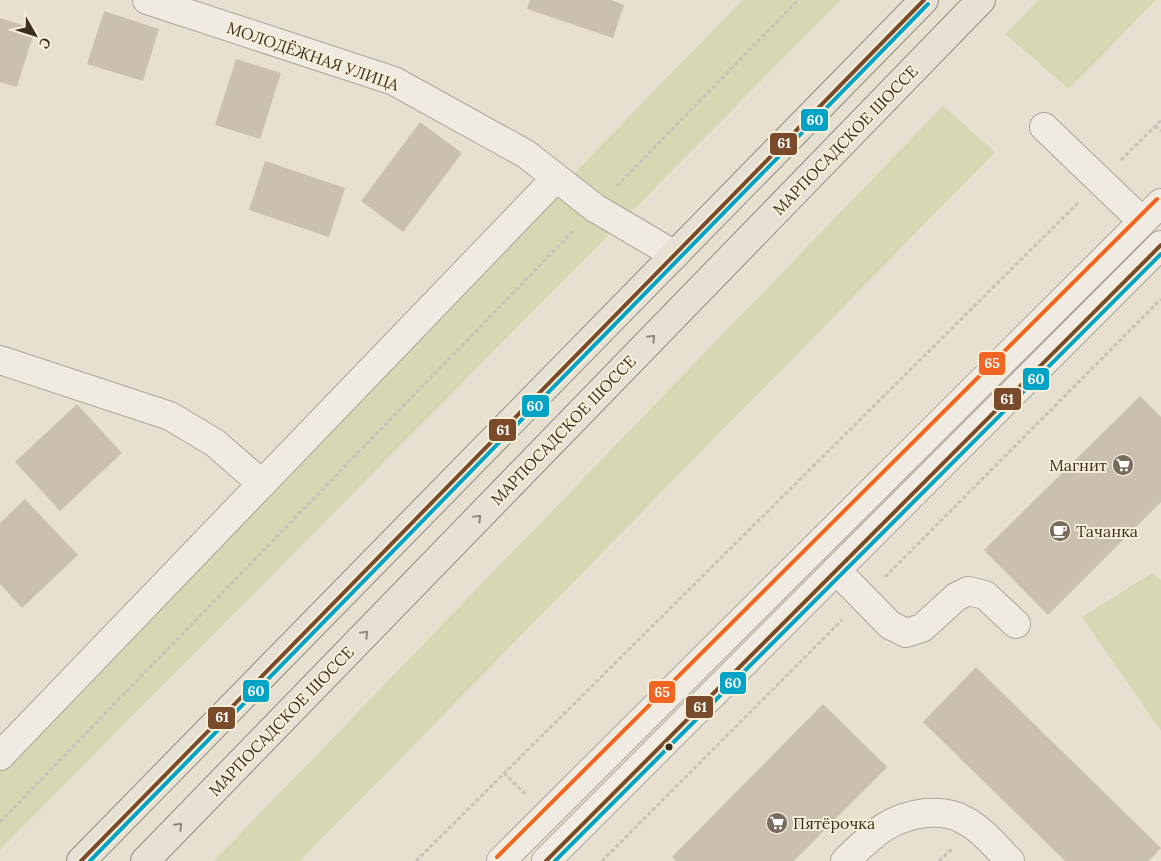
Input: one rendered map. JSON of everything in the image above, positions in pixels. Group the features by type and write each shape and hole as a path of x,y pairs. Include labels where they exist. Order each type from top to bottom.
{"main road":[{"path":"81,861 924,0"},
{"name":"МАРПОСАДСКОЕ ШОССЕ","path":"144,861 981,0"}],"street":[{"name":"МОЛОДЁЖНАЯ УЛИЦА","path":"146,0 394,81 526,154 595,208 675,255"},
{"path":"501,861 1152,212 1044,127"},
{"path":"0,756 556,178"},
{"path":"546,861 1161,245"},
{"path":"0,360 170,416 215,443 262,484"},
{"path":"836,570 890,625 906,633 922,628 956,596 968,591 985,595 1016,624"},
{"path":"846,861 888,823 912,815 933,813 954,815 964,819 976,827 1010,861"}],"path":[{"path":"0,822 798,0"},
{"path":"1115,166 1161,120"},
{"path":"1155,126 1161,131"},
{"path":"416,861 1083,198"},
{"path":"882,580 1161,299"},
{"path":"602,861 846,616"},
{"path":"504,773 525,794"}],"green space":[{"path":"742,0 841,0 0,850 0,767"},
{"path":"1038,0 1156,0 1069,89 1005,34"},
{"path":"943,106 995,152 300,861 214,861"},
{"path":"1152,573 1161,580 1161,731 1082,617"}],"building":[{"path":"530,0 611,0 624,5 613,38 527,9"},
{"path":"104,11 159,29 143,81 87,64"},
{"path":"0,18 35,29 17,87 0,82"},
{"path":"236,59 281,73 260,139 215,125"},
{"path":"420,122 462,153 403,232 361,201"},
{"path":"265,161 345,188 329,237 249,210"},
{"path":"1140,396 1161,417 1161,502 1048,615 984,550"},
{"path":"77,404 122,453 60,511 15,462"},
{"path":"25,499 78,555 22,608 0,584 0,523"},
{"path":"976,667 1161,848 1149,861 1065,861 923,722"},
{"path":"823,704 887,767 794,861 676,861 672,857"}],"transit line":[{"name":"61","path":"81,861 924,0"},
{"name":"60","path":"90,861 928,4"},
{"name":"65","path":"497,857 1157,199"},
{"name":"61","path":"546,861 1161,245"},
{"name":"60","path":"555,861 1161,254"}],"place":[{"name":"Магнит","path":"1123,465"},
{"name":"Тачанка","path":"1060,531"},
{"name":"Пятёрочка","path":"777,823"}]}
